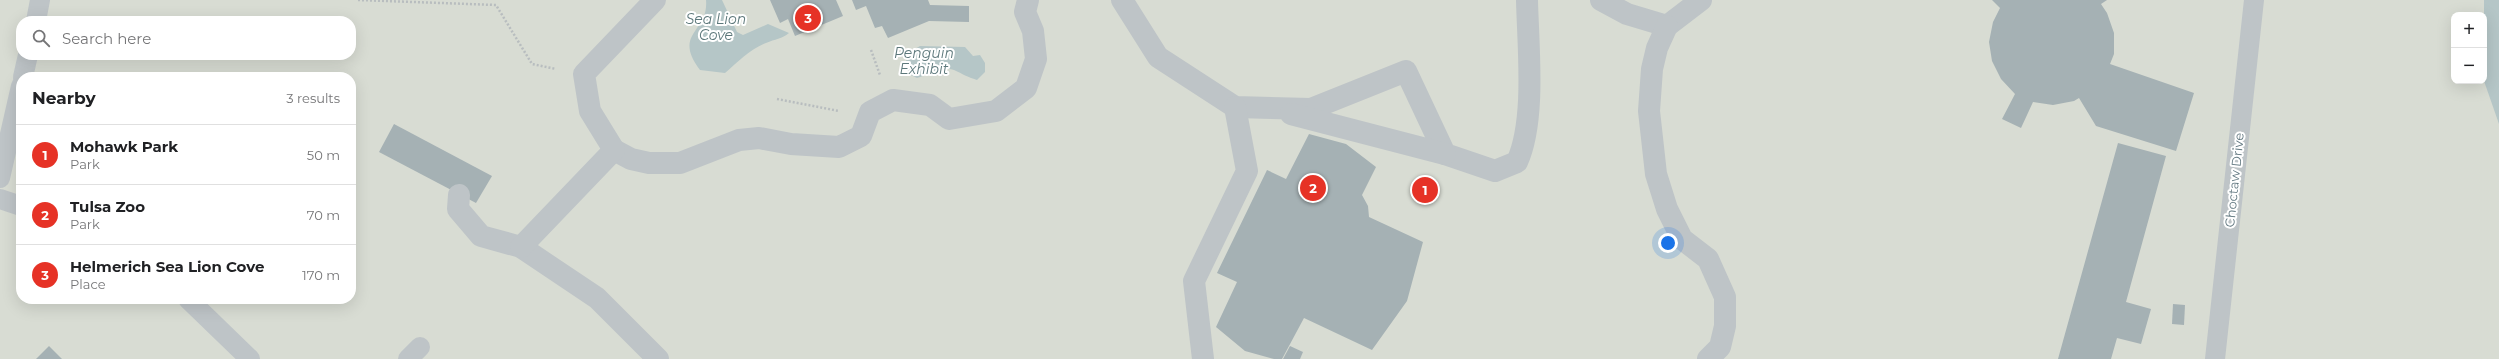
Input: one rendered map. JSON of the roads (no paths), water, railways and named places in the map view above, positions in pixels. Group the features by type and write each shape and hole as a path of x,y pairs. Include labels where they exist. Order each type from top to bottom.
{"street":[{"path":"655,0 584,74 590,111 614,150 631,159 657,163 680,163 739,140 752,139 791,144 839,147 861,136 870,112 893,100 930,105 949,119 996,111 1026,88 1036,59 1034,31 1025,12 1028,0"},
{"path":"1122,0 1158,57 1235,107 1311,109 1406,71 1445,154"},
{"path":"1268,108 1445,154 1494,171 1517,162 1524,146 1528,107 1527,0"},
{"path":"1601,0 1628,14 1667,26"},
{"path":"1701,0 1667,26 1657,48 1652,69 1649,111 1656,174 1667,209 1682,239 1708,259 1725,296 1725,326 1720,347 1708,359"},
{"path":"1203,359 1194,280 1247,171 1235,107"},
{"path":"521,247 614,150"},
{"path":"458,195 458,209 481,236 521,247 597,298 658,359"}],"lane":[{"path":"37,16 40,0"},
{"name":"Choctaw Drive","path":"2215,359 2254,0"},
{"path":"24,72 27,60"},
{"path":"0,178 16,108"},
{"path":"0,199 16,204"},
{"path":"193,304 250,359"}],"water":[{"name":"Sea Lion Cove","path":"706,0 722,0 737,32 743,35 768,24 789,33 784,37 766,43 755,49 744,56 725,73 700,70 692,58 690,40 702,19 705,11"},
{"path":"2484,0 2499,0 2499,124 2485,84 2487,84 2487,12 2484,12"},
{"name":"Penguin Exhibit","path":"920,46 965,47 973,56 980,55 985,63 985,72 977,80 950,69 936,71 917,78 905,72 905,63 910,53"}],"place":[{"name":"Helmerich Sea Lion Cove","path":"808,18"},
{"name":"Tulsa Zoo","path":"1313,188"},
{"name":"Mohawk Park","path":"1425,190"}]}
